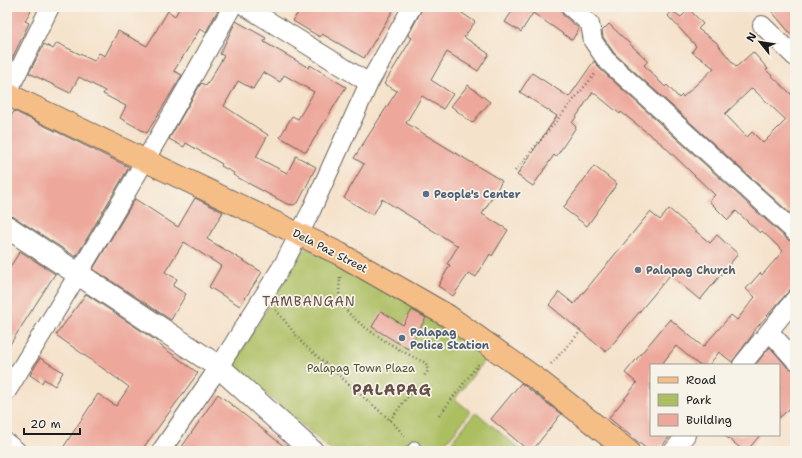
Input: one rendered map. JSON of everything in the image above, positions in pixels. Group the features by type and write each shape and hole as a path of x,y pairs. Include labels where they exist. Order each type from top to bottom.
{"main road":[{"name":"Dela Paz Street","path":"7,94 349,260 448,316 538,380 628,451"}],"street":[{"path":"7,94 50,7"},
{"path":"7,391 78,275 145,161 232,7"},
{"path":"246,7 369,83"},
{"path":"161,451 219,367 284,263 369,83 412,7"},
{"path":"570,7 590,24 594,41 606,60 795,232"},
{"path":"762,25 795,57"},
{"path":"7,227 219,367 312,451"},
{"path":"743,364 795,299"},
{"path":"769,331 795,360"},
{"path":"673,451 685,436"},
{"path":"7,443 17,451"}],"path":[{"path":"515,171 606,60"},
{"path":"349,260 340,272 340,300 354,320 410,356 426,363 428,371 424,376"},
{"path":"264,295 303,344 390,420 412,449"},
{"path":"538,380 580,331"},
{"path":"439,416 492,346"},
{"path":"390,420 415,388"}],"green space":[{"name":"Palapag Town Plaza","path":"307,248 431,315 487,357 455,399 471,412 439,451 332,451 233,365 300,254"},
{"path":"476,412 522,451 464,451 452,441"}],"building":[{"path":"7,7 33,7 25,21 29,23 10,63 7,62"},
{"path":"180,7 213,7 218,10 206,32 200,29 174,71 182,75 147,133 120,118 126,106 103,94 105,91 79,77 70,93 29,73 44,44 53,49 57,43 94,61 99,53 105,56 118,31 147,46 168,11 175,16"},
{"path":"301,7 395,7 364,58 322,34 320,37 293,21"},
{"path":"423,7 454,7 475,22 464,37 489,54 478,71 447,52 431,80 453,94 443,109 422,96 406,123 502,181 482,214 508,230 492,256 490,254 476,277 469,273 453,296 438,286 450,265 447,264 458,246 382,199 373,215 344,198 364,164 354,158 397,91 384,84 412,38 408,36"},
{"path":"515,7 560,7 563,15 579,29 572,40 533,13 521,32 505,22"},
{"path":"768,7 795,7 795,39"},
{"path":"689,9 703,24 698,29 716,42 736,67 753,52 768,69 766,70 795,98 795,218 614,53 603,37 602,31 609,24 648,61 644,65 665,87 667,85 679,98 682,95 683,97 714,68 692,52 696,46 668,16 672,11 681,17","holes":["752,88 786,120 763,143 752,132 747,137 725,114"]},
{"path":"236,21 266,38 264,42 309,68 310,65 346,87 306,152 280,137 292,116 298,119 314,92 284,75 280,82 263,72 253,89 238,81 224,106 268,135 256,157 287,173 296,156 316,167 299,201 294,205 287,204 233,175 234,173 221,166 222,164 186,143 184,147 169,139 200,85 202,83 206,86 224,56 220,54"},
{"path":"594,61 599,68 788,240 795,242 795,284 752,333 753,334 732,362 719,352 710,364 698,364 676,346 662,364 650,364 650,436 670,436 658,451 649,451 609,418 637,383 625,373 670,319 703,347 731,315 737,320 755,297 746,289 760,273 762,275 783,251 762,231 760,233 736,211 728,220 709,201 715,195 663,145 621,112 620,114 593,92 572,123 576,127 556,157 554,155 533,186 517,175 557,116 520,92 532,73 569,97"},
{"path":"468,85 490,102 472,123 451,106"},
{"path":"14,111 129,167 76,257 14,217 7,215 7,125"},
{"path":"594,166 617,184 587,226 563,208"},
{"path":"195,198 223,212 207,239 262,272 240,306 209,287 221,266 184,242 165,272 177,279 173,286 186,294 171,320 93,269 135,199 178,227"},
{"name":"Palapag Church","path":"669,209 710,243 717,235 738,254 700,300 670,275 606,352 549,305 559,292 574,304 650,212 660,220"},
{"path":"20,251 55,274 7,349 7,272"},
{"path":"86,294 158,342 157,343 198,373 141,451 61,451 98,394 116,406 129,387 56,335"},
{"name":"Palapag Police Station","path":"412,310 426,318 408,349 372,327 381,311 403,325"},
{"path":"770,347 787,367 795,370 795,404 780,417 780,364 756,364"},
{"path":"40,358 63,372 55,386 44,379 42,383 30,375"},
{"path":"521,383 561,414 532,451 529,451 491,419"},
{"path":"218,394 290,451 179,451"},
{"path":"725,436 759,436 747,451 744,451"}],"place":[{"name":"People's Center","path":"426,194"},
{"name":"Palapag Church","path":"638,270"},
{"name":"Palapag Police Station","path":"402,338"}],"district":[{"name":"TAMBANGAN","path":"309,301"},
{"name":"PALAPAG","path":"392,390"}]}
